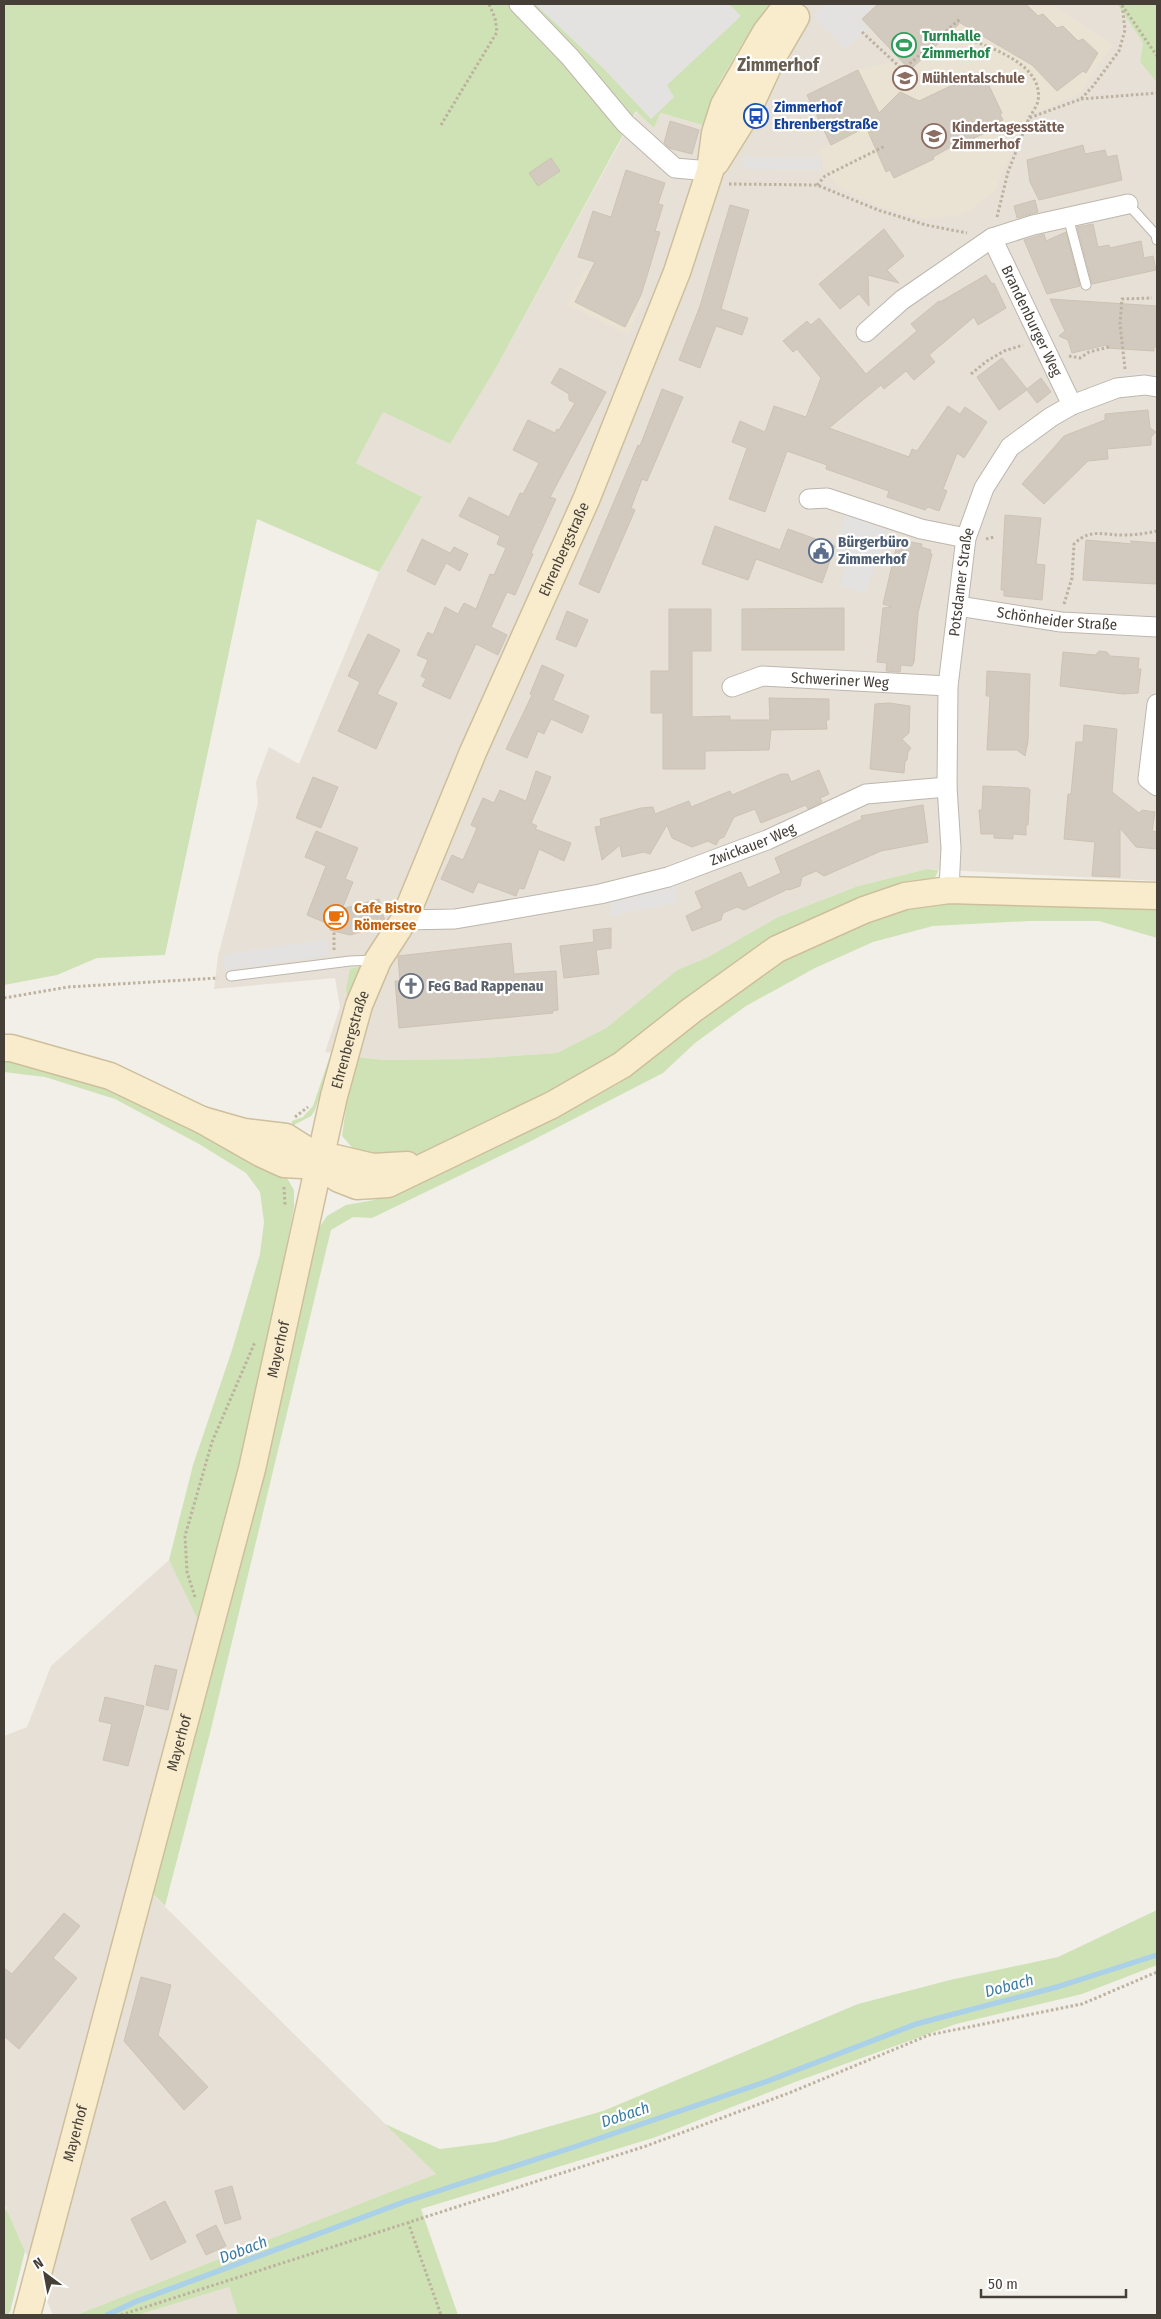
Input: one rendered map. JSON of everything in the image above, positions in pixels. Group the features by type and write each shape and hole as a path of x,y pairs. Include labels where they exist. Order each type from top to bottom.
{"street":[{"path":"520,4 570,57 625,122 675,168 708,178"},
{"name":"Ehrenbergstraße","path":"320,1166 334,1096 354,1023 378,960 404,920 472,752 586,500 678,272 708,178 715,133 724,105 766,32 788,4"},
{"name":"Ehrenbergstraße","path":"708,178 746,114 772,60 805,4"},
{"path":"866,332 902,300 992,238 1068,217 1128,204"},
{"name":"Brandenburger Weg","path":"992,238 1072,405"},
{"name":"Potsdamer Straße","path":"949,890 951,848 947,787 948,686 966,538 984,488 1010,447 1051,417 1072,405 1125,388 1145,385 1157,388"},
{"path":"809,499 827,498 921,529 966,538"},
{"name":"Schönheider Straße","path":"958,606 1062,622 1157,627"},
{"name":"Schweriner Weg","path":"732,688 762,676 948,686"},
{"path":"1157,704 1148,779 1157,786"},
{"name":"Zwickauer Weg","path":"404,920 455,919 600,894 668,877 767,840 866,794 947,787"},
{"path":"202,1120 244,1132 286,1137 305,1149 320,1166 339,1179 357,1186 388,1184 552,1105 622,1065 692,1010 778,949 864,910 905,896 949,890 1157,896"},
{"path":"4,1048 11,1048 110,1076 202,1120 260,1153 284,1164 320,1166"},
{"name":"Mayerhof","path":"27,2315 252,1469 286,1310 320,1166"}],"lane":[{"path":"1128,204 1156,235 1157,240"},
{"path":"1068,217 1086,285"},
{"path":"231,976 335,963 378,960"}],"path":[{"path":"442,124 497,32 495,18 489,4"},
{"path":"1121,4 1157,56"},
{"path":"1081,99 1119,51 1125,30 1121,4"},
{"path":"862,32 903,70 960,19"},
{"path":"708,178 817,185 878,210 907,219 992,238 1008,172 1029,118 1038,101 1037,84 1023,66 1011,56 946,31"},
{"path":"1029,118 1081,99 1157,94"},
{"path":"817,185 825,176 885,146"},
{"path":"1125,388 1120,324 1122,299 1152,298"},
{"path":"971,374 987,361 1004,351 1022,346 1064,344 1068,349 1069,356 1080,358 1089,352 1109,347"},
{"path":"1062,622 1062,608 1072,578 1074,544 1079,539 1085,535 1099,533 1124,535 1157,531"},
{"path":"334,931 335,963"},
{"path":"4,998 68,987 204,981 231,976"},
{"path":"286,1137 290,1119 300,1115 309,1105"},
{"path":"284,1164 285,1209"},
{"path":"196,1600 187,1572 185,1536 212,1442 260,1333"},
{"path":"121,2315 646,2146 789,2093 929,2035 1082,2004 1157,1972"},
{"path":"408,2222 441,2315"}],"shaded area":[{"path":"535,4 729,4 741,16 667,85 674,97 651,119 603,68"},
{"path":"775,4 1117,4 1143,43 1140,62 1157,83 1157,881 927,869 858,886 778,917 708,957 677,970 606,1028 557,1053 468,1059 384,1060 325,1052 340,1007 335,978 214,989 218,956 258,803 256,782 269,747 299,764 379,572 422,497 356,463 383,412 450,444 496,368 637,111 654,128 659,113 706,126 719,83 744,41"},
{"path":"826,4 878,4 862,19 869,27 845,49 813,16"},
{"path":"957,4 1051,4 1113,45 1079,94 1027,116 994,192 969,211 957,216 924,219 881,207 838,187 824,167 819,150 831,144 807,95 858,70 887,63 903,63 961,8"},
{"path":"743,157 820,158 820,170 743,169"},
{"path":"585,270 645,299 628,335 567,305"},
{"path":"1157,374 1157,379 1123,380 1122,375"},
{"path":"846,515 888,530 865,594 840,585 848,559 832,554"},
{"path":"674,885 678,902 611,916 610,898"},
{"name":"Cafe Bistro Römersee","path":"327,939 329,955 225,971 223,955"},
{"path":"169,1560 214,1651 151,1893 436,2174 76,2315 53,2315 4,2203 4,1736 27,1727 51,1666"},
{"path":"229,2287 238,2315 138,2315"}],"green space":[{"path":"4,4 775,4 744,41 719,83 706,126 660,113 654,128 636,111 496,368 450,444 383,412 356,463 422,497 379,572 257,519 165,955 97,958 57,975 4,985"},
{"path":"1117,4 1157,4 1157,83 1140,62 1143,43"},
{"path":"927,869 938,870 936,876 928,884 899,891 605,1067 438,1149 392,1160 357,1153 342,1136 347,1101 359,1057 384,1060 468,1059 557,1053 606,1028 677,970 708,957 778,917 858,886"},
{"path":"963,901 1157,907 1157,938 1099,921 1030,921 933,926 873,942 815,968 746,1006 695,1043 663,1073 529,1142 372,1218 353,1217 331,1230 210,1733 165,1906 151,1892 318,1229 327,1216 346,1205 374,1200 413,1186 569,1111 620,1083 734,995 808,945 858,923 910,908"},
{"path":"362,966 315,1110 311,1116 292,1126 292,1121 303,1117 313,1106 348,1003 346,989 350,969"},
{"path":"4,1058 75,1070 284,1173 294,1190 294,1208 260,1380 199,1622 169,1560 193,1465 232,1350 260,1254 264,1222 260,1192 246,1173 199,1144 115,1099 45,1077 4,1072"},
{"path":"1157,1910 1157,1965 1082,1994 956,2024 795,2082 656,2137 421,2209 458,2315 238,2315 229,2287 138,2315 76,2315 436,2174 385,2124 440,2149 495,2142 603,2111 858,2004 950,1980 1058,1957"},
{"path":"6,2208 25,2251 10,2312 4,2315 4,2215"}],"building":[{"path":"878,4 1026,4 1038,16 1043,14 1057,28 1063,26 1078,41 1083,39 1098,53 1086,73 1083,71 1057,91 1032,65 957,21 959,24 910,70 862,19"},
{"path":"858,70 879,113 900,92 919,101 982,71 1002,113 1000,114 1003,120 987,127 989,131 964,143 963,140 933,157 934,159 894,178 890,170 886,172 866,127 831,145 807,95"},
{"path":"670,121 699,130 692,154 669,148 664,143"},
{"path":"1083,145 1085,154 1105,150 1107,157 1117,155 1122,180 1039,200 1030,182 1027,160"},
{"path":"551,158 560,171 538,186 529,173"},
{"path":"626,170 665,183 658,204 663,205 655,231 660,232 641,295 625,327 575,302 595,262 578,257 593,211 611,217"},
{"path":"1035,200 1038,212 1017,218 1014,206"},
{"path":"730,205 749,210 721,309 748,318 742,335 716,326 700,368 679,360 700,306"},
{"path":"1093,224 1098,247 1109,245 1110,248 1141,241 1144,258 1153,256 1156,270 1092,284 1077,227"},
{"path":"884,229 904,256 887,270 899,283 868,275 869,306 859,294 840,309 819,284"},
{"path":"1066,232 1080,286 1047,294 1024,240 1044,234 1046,241"},
{"path":"986,275 992,284 994,283 1006,308 978,325 974,317 929,355 935,362 914,380 906,371 884,389 881,385 829,428 909,457 912,449 917,451 948,406 960,414 965,407 987,422 964,458 957,453 943,489 947,491 939,511 928,507 925,510 887,497 889,491 826,469 827,465 787,451 765,512 729,499 747,448 732,442 740,421 765,432 774,406 806,417 821,378 797,349 793,352 783,341 807,321 811,325 819,318 866,374 917,331 911,324 939,301"},
{"path":"1050,299 1157,306 1157,347 1154,347 1154,351 1107,348 1106,345 1072,353 1068,340 1059,336 1065,331"},
{"path":"1002,358 1027,389 1041,378 1051,392 1037,403 1027,390 999,410 977,377"},
{"path":"560,368 606,392 550,497 556,499 531,553 533,554 515,595 507,592 491,627 507,635 498,655 476,644 450,699 422,686 426,679 421,676 428,660 417,655 428,632 433,635 445,607 458,614 464,603 476,609 490,574 494,575 506,548 497,544 500,536 459,516 469,497 509,517 520,493 523,494 539,463 513,450 528,420 555,433 557,429 559,430 575,403 569,400 569,394 551,383"},
{"path":"662,389 683,397 647,481 642,479 631,508 635,510 599,593 579,584 638,445 640,446"},
{"path":"1148,410 1150,428 1156,432 1151,437 1151,445 1107,449 1108,459 1088,461 1044,504 1022,484 1064,436 1105,420 1105,414"},
{"path":"1005,515 1041,518 1036,564 1045,565 1042,600 1004,596 1004,590 1001,590"},
{"path":"715,526 780,550 788,529 835,546 822,583 756,559 748,580 702,564"},
{"path":"422,539 450,553 454,547 468,554 460,571 446,563 435,585 407,571"},
{"path":"898,540 922,544 921,547 931,550 930,553 932,554 918,613 914,662 912,666 901,665 900,672 886,671 887,663 877,662 883,608 892,607 883,604"},
{"path":"1086,540 1133,544 1130,541 1157,543 1157,584 1083,580"},
{"path":"844,608 844,650 742,650 742,609"},
{"path":"669,609 711,609 711,651 692,651 692,717 730,716 730,720 770,720 769,698 829,699 829,720 826,720 827,729 771,730 769,750 705,751 705,769 663,769 663,713 651,713 651,671 669,671"},
{"path":"567,611 588,620 576,647 556,639"},
{"path":"368,634 400,650 377,694 397,703 376,749 338,731 360,682 348,676"},
{"path":"1099,651 1107,652 1110,656 1139,658 1138,669 1141,669 1138,693 1123,694 1060,686 1063,652 1095,655"},
{"path":"542,665 564,675 553,700 589,716 582,733 551,719 544,734 538,731 527,758 506,749 532,695 530,694"},
{"path":"987,671 1030,674 1028,741 1025,756 1017,750 987,750 990,696 986,696"},
{"path":"889,703 910,706 909,733 902,739 911,748 905,761 904,773 870,769 875,704"},
{"path":"1084,725 1117,729 1112,792 1139,813 1142,810 1155,812 1152,831 1157,832 1157,849 1136,847 1120,828 1120,877 1092,876 1095,842 1064,839 1068,794 1071,794 1076,742 1083,742"},
{"path":"819,770 829,794 820,798 822,802 808,809 806,805 761,823 755,809 734,817 724,837 719,839 716,845 708,841 692,847 672,838 667,825 650,854 644,852 622,857 620,845 602,860 595,827 601,826 600,819 641,808 653,807 655,814 689,801 691,807 730,791 732,795 781,774 788,774 791,782"},
{"path":"536,771 551,777 531,823 537,826 535,829 571,843 564,861 539,849 524,889 519,888 516,896 478,882 473,893 441,879 452,855 463,860 477,828 471,825 483,798 494,803 500,790 526,801"},
{"path":"313,777 338,787 321,828 296,818"},
{"path":"983,786 1028,788 1030,790 1026,835 1013,834 1013,839 994,838 994,834 981,834 979,810 982,810"},
{"path":"923,805 928,842 881,851 824,876 816,871 802,877 800,886 788,889 744,910 737,907 723,913 721,920 692,931 686,916 702,908 695,892 741,872 748,888 781,873 775,858 862,819 861,816"},
{"path":"316,831 358,848 345,879 353,882 342,909 379,899 385,922 382,926 350,935 330,930 331,925 307,915 326,866 305,857"},
{"path":"611,928 611,948 596,950 599,974 564,978 560,946 594,942 593,930"},
{"path":"511,943 514,974 556,971 558,1010 552,1011 553,1013 399,1028 395,981 400,981 398,956"},
{"path":"155,1665 177,1670 168,1710 146,1705"},
{"path":"105,1697 144,1706 128,1766 103,1760 112,1724 99,1721"},
{"path":"64,1913 80,1926 53,1958 77,1978 19,2049 4,2036 4,1968 12,1974"},
{"path":"141,1977 171,1985 158,2035 208,2087 184,2110 124,2041"},
{"path":"232,2186 241,2219 225,2224 215,2191"},
{"path":"165,2201 186,2242 151,2260 131,2219"},
{"path":"216,2225 226,2246 206,2255 196,2235"}],"waterway":[{"name":"Dobach","path":"107,2315 135,2302 404,2202 768,2081 916,2024 1057,1987 1157,1955"}],"place":[{"name":"Turnhalle Zimmerhof","path":"904,45"},
{"name":"Mühlentalschule","path":"905,78"},
{"name":"Zimmerhof Ehrenbergstraße","path":"756,116"},
{"name":"Kindertagesstätte Zimmerhof","path":"934,136"},
{"name":"Bürgerbüro Zimmerhof","path":"821,551"},
{"name":"Cafe Bistro Römersee","path":"336,917"},
{"name":"FeG Bad Rappenau","path":"411,986"}],"district":[{"name":"Zimmerhof","path":"778,65"}]}
